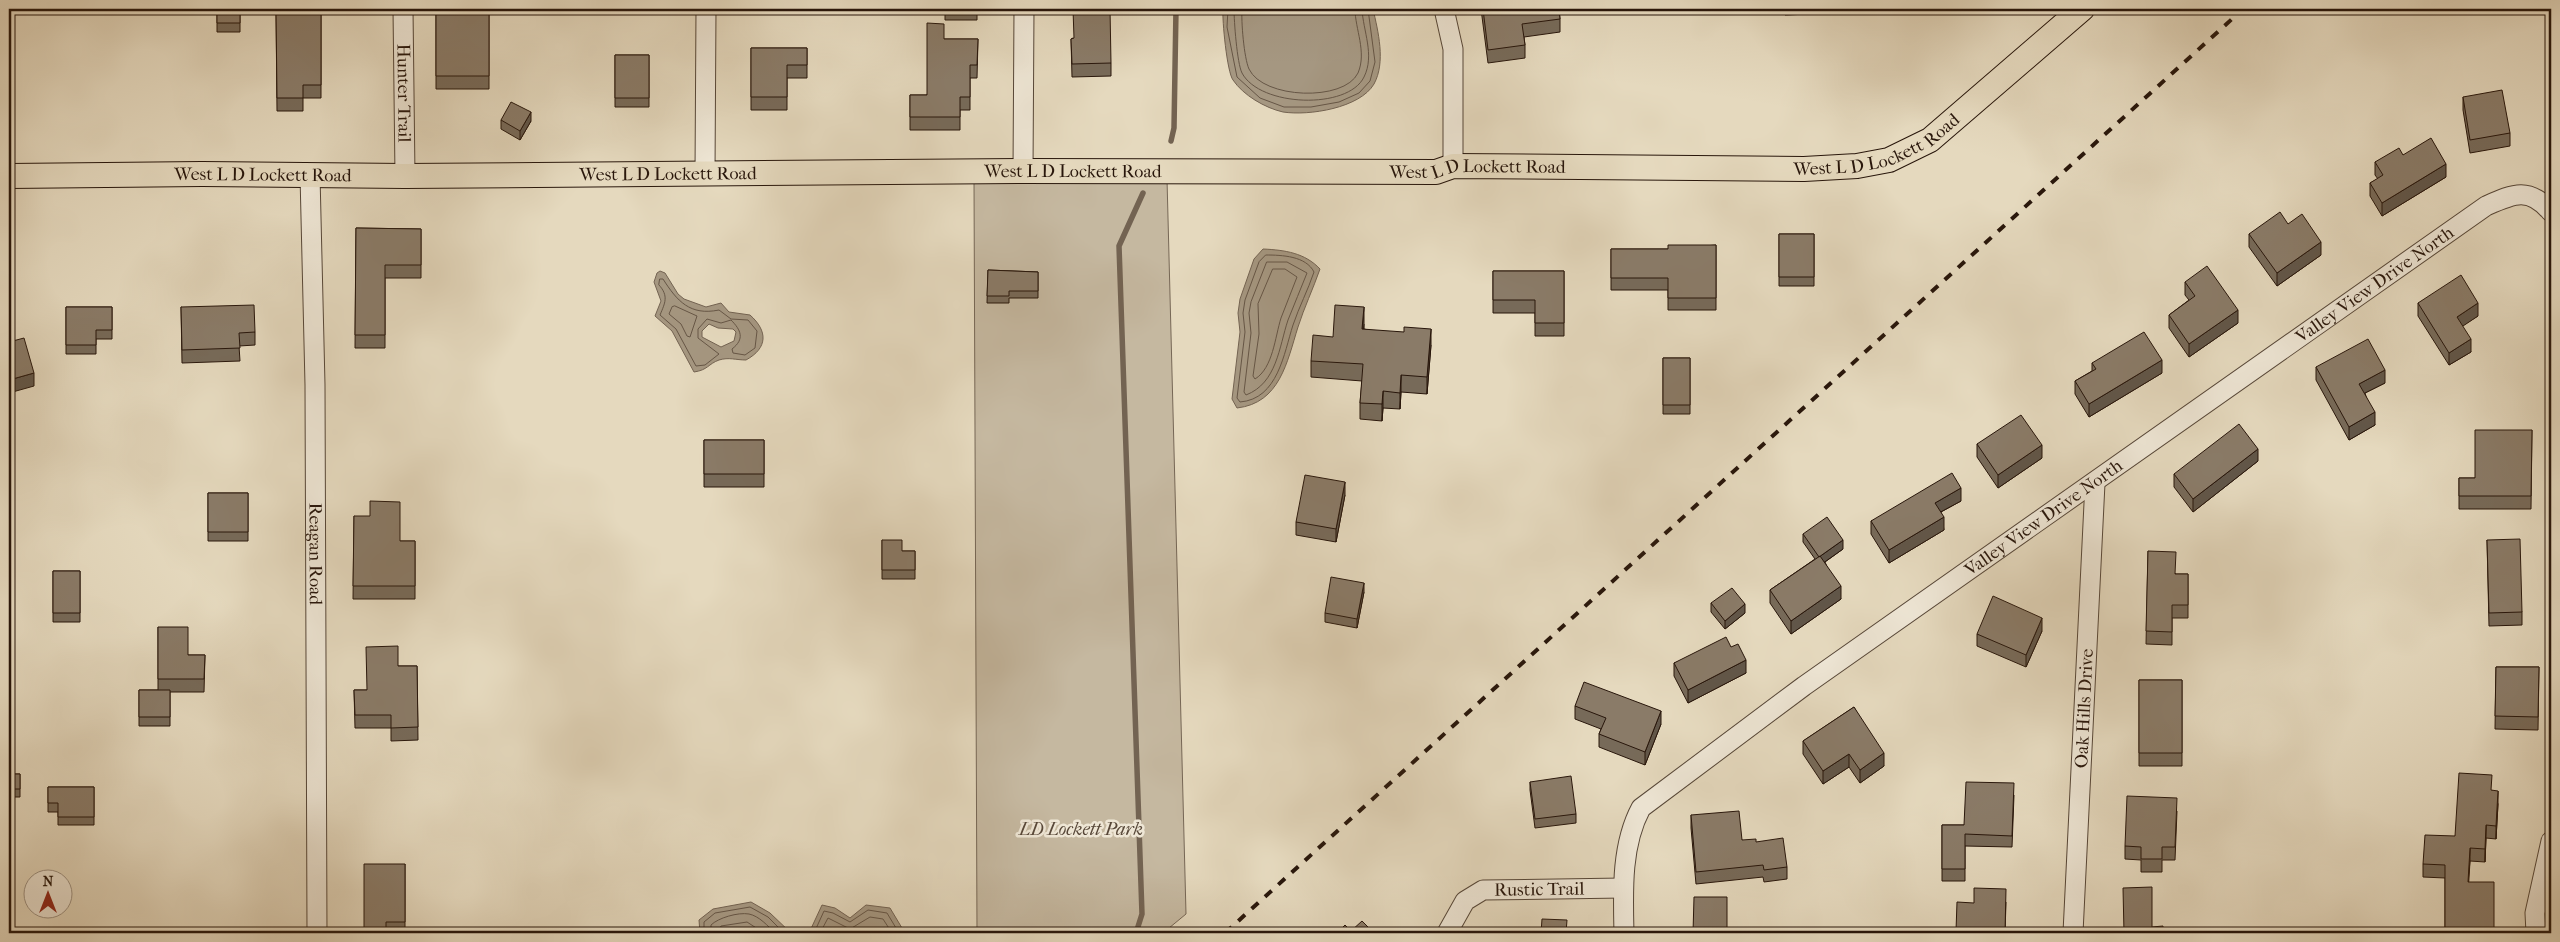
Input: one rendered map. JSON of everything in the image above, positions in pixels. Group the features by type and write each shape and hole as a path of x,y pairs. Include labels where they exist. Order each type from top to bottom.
{"main road":[{"name":"West L D Lockett Road","path":"9,176 405,176 1023,171 1436,172 1453,166 1804,169 1857,166 1889,160 1930,140 2082,9"}],"street":[{"name":"Hunter Trail","path":"403,9 405,176"},
{"path":"705,173 706,9"},
{"path":"1023,171 1024,9"},
{"path":"1444,9 1453,49 1453,166"},
{"name":"Reagan Road","path":"310,175 315,415 318,933"},
{"name":"Valley View Drive North","path":"1624,933 1623,888 1632,826 1641,808 1804,686 2486,206 2522,193 2540,200 2551,212"},
{"name":"Oak Hills Drive","path":"2073,933 2095,482"},
{"path":"2536,933 2543,913 2551,841"},
{"name":"Rustic Trail","path":"1447,933 1465,901 1483,890 1623,888"}],"green space":[{"name":"LD Lockett Park","path":"1167,179 1186,914 1163,933 977,933 974,180"}],"water":[{"path":"1223,9 1373,9 1380,46 1380,66 1374,84 1358,99 1320,111 1306,113 1283,112 1262,104 1248,96 1233,80 1225,46"},
{"path":"1263,249 1294,253 1308,259 1320,269 1280,379 1263,398 1252,405 1237,408 1232,399 1240,332 1238,313 1240,299 1254,259"},
{"path":"660,271 665,273 678,294 684,299 706,307 721,303 729,312 750,315 760,327 763,339 762,345 746,360 723,359 694,372 672,331 655,316 661,301 654,282 657,273","holes":["709,324 718,328 733,329 736,332 734,341 721,347 702,337 702,331"]},
{"path":"751,902 770,913 791,933 700,933 699,920 713,909"},
{"path":"822,905 835,908 850,918 866,905 890,908 905,933 809,933"}],"building":[{"path":"217,9 240,9 240,23 217,23"},
{"path":"436,9 489,9 489,76 436,76"},
{"path":"1073,9 1110,9 1111,63 1072,64 1071,39 1074,38"},
{"path":"1483,9 1559,9 1560,19 1522,24 1525,45 1488,50"},
{"path":"276,11 321,11 321,85 303,85 303,98 277,98"},
{"path":"927,23 944,24 944,39 978,39 977,65 970,65 970,97 960,97 960,117 910,117 910,95 927,95"},
{"path":"751,48 807,48 807,65 787,65 787,97 751,97"},
{"path":"615,55 649,55 649,98 615,98"},
{"path":"2502,90 2510,133 2470,140 2463,97"},
{"path":"511,102 531,112 520,131 501,120"},
{"path":"2431,138 2446,164 2382,203 2370,183 2383,175 2375,162 2399,148 2403,155"},
{"path":"2280,212 2288,224 2302,214 2321,242 2277,273 2249,234"},
{"path":"356,228 421,229 421,265 385,265 385,335 355,335"},
{"path":"1779,234 1814,234 1814,277 1779,277"},
{"path":"1668,245 1716,245 1716,298 1668,298 1668,278 1611,278 1611,249 1668,249"},
{"path":"2207,266 2238,310 2189,344 2169,315 2195,296 2185,282"},
{"path":"988,270 1038,272 1038,291 1009,291 1009,296 987,296"},
{"path":"1493,271 1564,271 1564,323 1535,323 1535,300 1493,300"},
{"path":"2461,275 2478,303 2457,317 2471,339 2449,353 2418,303"},
{"path":"254,305 255,332 239,333 240,348 182,350 181,307"},
{"path":"1335,305 1364,307 1362,329 1404,332 1404,327 1431,329 1427,377 1401,375 1400,393 1383,391 1382,404 1360,403 1363,364 1311,361 1313,335 1333,337"},
{"path":"66,307 112,307 112,330 96,330 96,345 66,345"},
{"path":"2144,332 2162,360 2089,404 2075,381 2096,369 2092,363"},
{"path":"24,338 34,373 9,380 9,342"},
{"path":"2368,339 2385,370 2359,384 2375,412 2349,427 2316,367"},
{"path":"1663,358 1690,358 1690,405 1663,405"},
{"path":"2021,415 2042,445 1998,475 1977,444"},
{"path":"2239,424 2258,449 2193,499 2174,474"},
{"path":"2475,430 2532,430 2531,496 2459,496 2459,478 2475,478"},
{"path":"704,440 764,440 764,474 704,474"},
{"path":"1952,473 1961,488 1935,503 1944,517 1889,550 1871,521"},
{"path":"1305,475 1345,482 1336,529 1296,522"},
{"path":"208,493 248,493 248,532 208,532"},
{"path":"370,501 400,502 400,541 415,541 415,586 353,586 354,516 370,516"},
{"path":"1827,517 1843,540 1819,557 1803,534"},
{"path":"2520,539 2522,612 2489,613 2487,540"},
{"path":"882,540 902,540 902,551 915,551 915,570 882,570"},
{"path":"2148,551 2176,552 2175,574 2188,574 2188,605 2172,605 2172,632 2146,631"},
{"path":"1820,556 1841,586 1791,621 1770,590"},
{"path":"53,571 80,571 80,613 53,613"},
{"path":"1331,577 1364,583 1357,619 1325,613"},
{"path":"1732,588 1745,604 1725,621 1711,603"},
{"path":"1993,596 2042,618 2026,655 1977,634"},
{"path":"158,627 188,627 188,655 205,655 204,679 158,679"},
{"path":"1726,637 1731,647 1738,644 1746,660 1688,690 1674,663"},
{"path":"398,646 398,666 417,666 418,727 391,728 391,715 355,715 354,690 367,690 366,647"},
{"path":"2496,667 2539,667 2538,717 2495,716"},
{"path":"2139,680 2182,680 2182,753 2139,753"},
{"path":"1584,682 1661,711 1645,752 1599,734 1606,718 1575,706"},
{"path":"139,690 170,690 170,717 139,717"},
{"path":"1854,707 1884,753 1860,770 1849,754 1823,771 1803,741"},
{"path":"2459,773 2492,775 2491,790 2498,791 2496,826 2486,825 2485,849 2470,848 2468,882 2494,882 2494,933 2445,932 2445,865 2423,864 2425,835 2455,836"},
{"path":"9,774 20,774 20,789 9,789"},
{"path":"1571,776 1576,814 1535,819 1530,782"},
{"path":"1966,782 2014,783 2012,836 1965,834 1965,869 1942,869 1942,825 1964,825"},
{"path":"48,787 94,787 94,817 58,817 58,803 48,803"},
{"path":"2127,796 2177,798 2175,847 2162,847 2162,859 2141,859 2141,847 2125,846"},
{"path":"1739,811 1742,840 1756,839 1756,842 1783,838 1787,867 1764,870 1763,865 1696,872 1691,815"},
{"path":"364,864 405,864 405,922 386,922 386,933 364,933"},
{"path":"2152,887 2152,927 2163,926 2163,933 2124,933 2123,888"},
{"path":"1974,888 2006,889 2005,933 1956,931 1957,902 1974,903"},
{"path":"1694,897 1727,897 1727,933 1693,933"},
{"path":"1542,919 1567,920 1566,933 1541,933"},
{"path":"1362,921 1374,933 1337,933 1345,925 1351,931"}],"waterway":[{"path":"1171,141 1174,128 1176,9"},
{"path":"1136,933 1142,914 1119,246 1143,193"}],"railway":[{"path":"1225,933 2243,9"}]}
